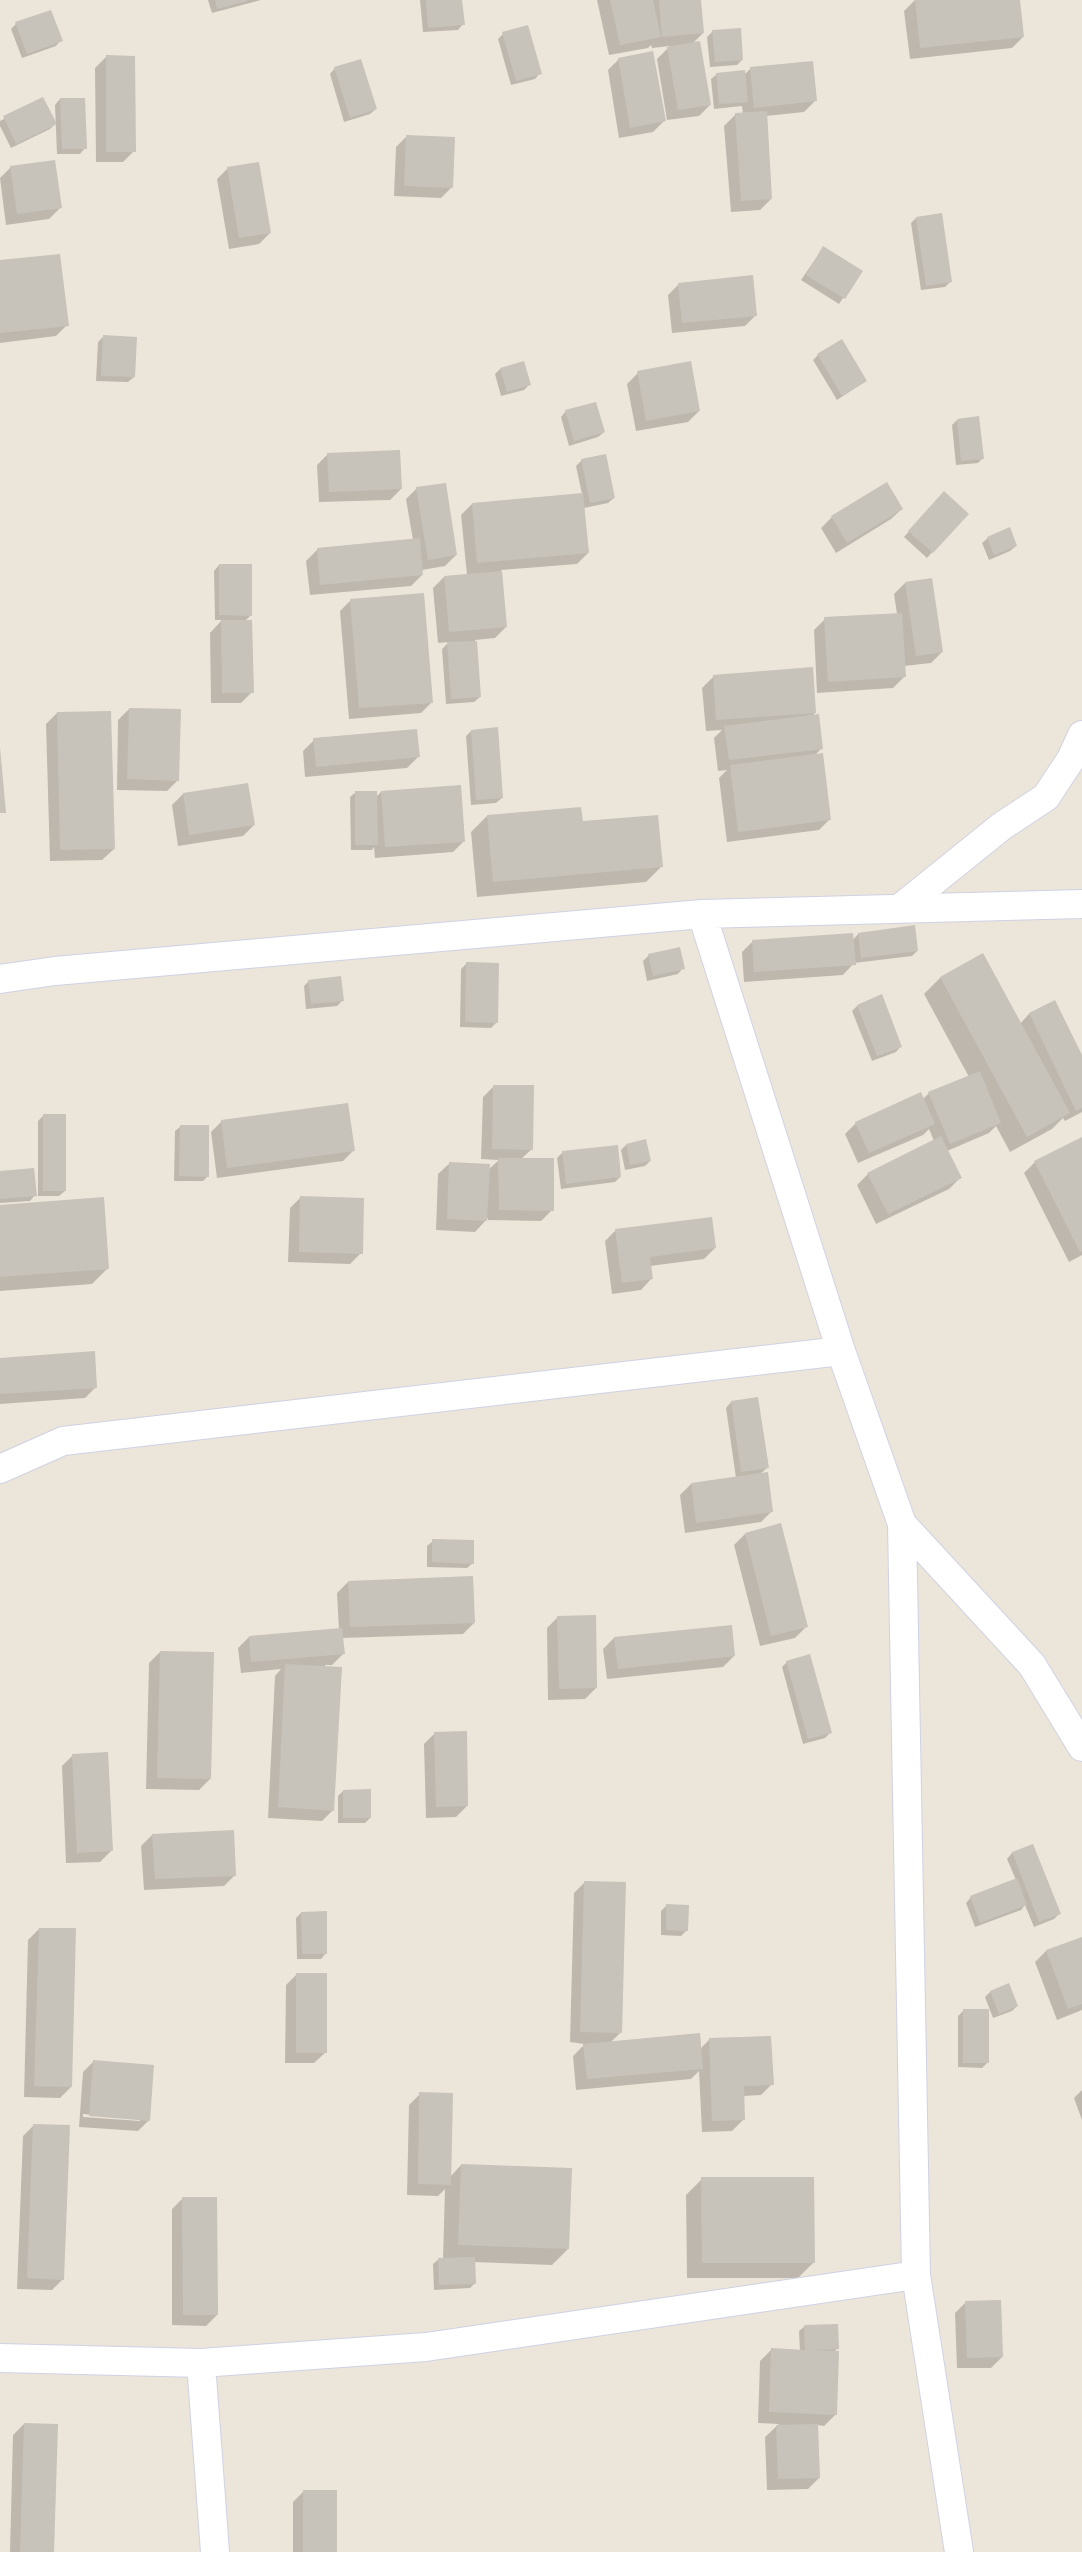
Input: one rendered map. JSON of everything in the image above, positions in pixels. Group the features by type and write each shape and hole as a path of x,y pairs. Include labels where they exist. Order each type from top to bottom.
{"street":[{"path":"899,910 1002,826 1046,797 1071,759 1082,735"},
{"path":"0,979 55,971 702,914 1082,904"},
{"path":"702,914 841,1350 902,1524 916,2274 959,2552"},
{"path":"0,1469 63,1441 841,1350"},
{"path":"902,1524 1032,1665 1082,1748"},
{"path":"0,2358 201,2362 426,2347 916,2274"},
{"path":"201,2362 215,2552"}],"building":[{"path":"215,0 247,0 247,1 217,9"},
{"path":"426,0 462,0 465,25 428,28"},
{"path":"610,0 653,0 661,37 620,45"},
{"path":"659,0 701,0 704,33 662,37"},
{"path":"915,0 1020,0 1024,37 920,48"},
{"path":"51,10 63,41 27,54 15,22"},
{"path":"528,25 542,74 516,81 502,32"},
{"path":"741,28 743,60 715,62 712,30"},
{"path":"700,41 711,105 678,110 667,47"},
{"path":"653,51 666,121 630,128 618,58"},
{"path":"106,55 135,56 136,152 106,152"},
{"path":"361,59 377,109 350,118 334,67"},
{"path":"813,61 817,101 754,108 750,67"},
{"path":"745,70 748,102 719,104 716,73"},
{"path":"43,97 57,124 16,144 3,116"},
{"path":"60,98 85,98 87,149 62,149"},
{"path":"767,111 772,199 741,201 735,113"},
{"path":"406,135 455,137 453,188 404,186"},
{"path":"55,160 62,208 17,214 10,166"},
{"path":"259,162 271,233 239,238 227,167"},
{"path":"942,213 952,282 926,286 916,217"},
{"path":"823,246 863,271 845,299 806,275"},
{"path":"60,254 69,326 0,333 0,260"},
{"path":"753,275 757,316 682,323 678,283"},
{"path":"103,335 137,337 135,377 101,376"},
{"path":"842,339 867,381 842,396 817,354"},
{"path":"524,361 531,385 507,392 500,368"},
{"path":"691,361 700,411 646,421 637,371"},
{"path":"596,402 605,432 574,441 565,410"},
{"path":"979,416 984,459 961,461 957,419"},
{"path":"400,450 402,489 329,492 327,453"},
{"path":"606,454 615,498 590,503 581,459"},
{"path":"887,482 903,509 847,543 831,516"},
{"path":"446,483 457,555 428,560 416,487"},
{"path":"944,491 969,514 933,553 908,531"},
{"path":"583,493 589,553 477,563 472,503"},
{"path":"1010,527 1017,546 994,555 987,537"},
{"path":"420,538 423,575 320,585 317,548"},
{"path":"219,564 252,564 252,616 219,615"},
{"path":"502,571 507,627 449,632 444,576"},
{"path":"932,578 943,652 916,656 905,582"},
{"path":"424,593 433,703 359,708 350,599"},
{"path":"902,613 906,677 828,682 824,617"},
{"path":"221,620 252,620 254,693 222,693"},
{"path":"477,641 481,697 451,699 447,642"},
{"path":"813,667 816,713 716,720 713,675"},
{"path":"129,708 181,709 179,781 127,779"},
{"path":"111,711 115,849 60,850 57,712"},
{"path":"819,714 823,749 729,760 724,726"},
{"path":"498,727 503,798 476,800 471,730"},
{"path":"417,729 420,757 316,767 313,738"},
{"path":"0,747 6,813 0,813"},
{"path":"823,753 831,820 738,832 730,765"},
{"path":"248,783 255,825 189,835 183,793"},
{"path":"461,785 465,842 385,847 381,791"},
{"path":"355,791 377,791 378,845 355,845"},
{"path":"581,807 583,821 658,815 663,867 493,882 487,815"},
{"path":"915,925 918,951 861,958 858,933"},
{"path":"853,933 856,965 754,972 752,940"},
{"path":"680,947 685,969 653,976 648,954"},
{"path":"983,953 1070,1113 1027,1137 940,977"},
{"path":"466,962 499,963 498,1023 465,1022"},
{"path":"341,976 344,1001 311,1004 308,980"},
{"path":"882,994 902,1047 877,1056 857,1005"},
{"path":"1055,1000 1082,1055 1082,1108 1076,1111 1029,1013"},
{"path":"980,1071 1001,1123 950,1144 928,1092"},
{"path":"493,1085 534,1085 533,1150 492,1149"},
{"path":"921,1092 935,1124 869,1153 855,1122"},
{"path":"348,1103 355,1151 227,1168 221,1120"},
{"path":"43,1114 66,1114 66,1191 43,1191"},
{"path":"180,1125 209,1125 209,1177 179,1176"},
{"path":"941,1136 962,1178 888,1214 867,1173"},
{"path":"1082,1137 1082,1251 1080,1252 1034,1161"},
{"path":"646,1139 651,1161 630,1165 626,1144"},
{"path":"618,1145 621,1177 566,1184 562,1151"},
{"path":"498,1158 554,1158 554,1211 499,1210"},
{"path":"449,1162 490,1164 487,1221 447,1219"},
{"path":"34,1168 37,1196 0,1199 0,1171"},
{"path":"300,1196 364,1198 363,1254 299,1252"},
{"path":"104,1197 109,1269 0,1277 0,1205"},
{"path":"712,1217 716,1248 650,1257 653,1279 622,1283 615,1229"},
{"path":"95,1351 97,1388 0,1394 0,1358"},
{"path":"758,1397 769,1468 741,1472 731,1401"},
{"path":"768,1472 773,1512 696,1523 691,1483"},
{"path":"781,1523 808,1627 771,1636 745,1533"},
{"path":"432,1539 474,1540 474,1564 432,1562"},
{"path":"473,1576 475,1623 350,1627 348,1581"},
{"path":"596,1615 597,1688 559,1689 557,1616"},
{"path":"732,1625 735,1656 618,1669 614,1637"},
{"path":"342,1628 345,1654 251,1662 249,1636"},
{"path":"160,1651 214,1652 211,1779 157,1778"},
{"path":"810,1654 832,1733 808,1739 786,1661"},
{"path":"285,1664 342,1667 334,1811 278,1807"},
{"path":"467,1731 468,1806 436,1807 434,1732"},
{"path":"108,1752 113,1851 77,1853 72,1754"},
{"path":"371,1789 371,1818 343,1818 343,1790"},
{"path":"234,1830 236,1876 155,1879 152,1834"},
{"path":"1033,1844 1061,1914 1039,1922 1012,1852"},
{"path":"1017,1878 1027,1905 980,1923 970,1896"},
{"path":"584,1881 626,1882 622,2033 580,2032"},
{"path":"666,1904 689,1905 688,1931 666,1930"},
{"path":"327,1911 327,1954 302,1954 301,1912"},
{"path":"39,1928 76,1928 72,2087 34,2086"},
{"path":"1082,1937 1082,2004 1068,2009 1046,1950"},
{"path":"296,1973 327,1973 327,2053 296,2053"},
{"path":"1009,1983 1018,2006 999,2014 990,1991"},
{"path":"963,2009 989,2009 989,2063 963,2063"},
{"path":"700,2033 703,2069 587,2079 583,2044"},
{"path":"771,2036 774,2085 744,2086 745,2120 712,2121 709,2038"},
{"path":"93,2060 154,2065 150,2121 89,2116"},
{"path":"419,2092 453,2093 451,2185 418,2184"},
{"path":"33,2124 70,2125 64,2280 27,2278"},
{"path":"461,2164 572,2168 569,2249 458,2245"},
{"path":"701,2177 814,2177 815,2263 702,2263"},
{"path":"182,2197 217,2197 218,2315 183,2315"},
{"path":"475,2257 476,2284 439,2285 438,2258"},
{"path":"1001,2300 1003,2357 967,2358 965,2301"},
{"path":"838,2324 839,2349 810,2350 839,2351 837,2415 769,2412 771,2348 805,2350 804,2325"},
{"path":"24,2423 58,2424 54,2552 20,2552"},
{"path":"818,2424 820,2478 778,2479 776,2425"},
{"path":"303,2490 337,2490 337,2552 303,2552"}]}
